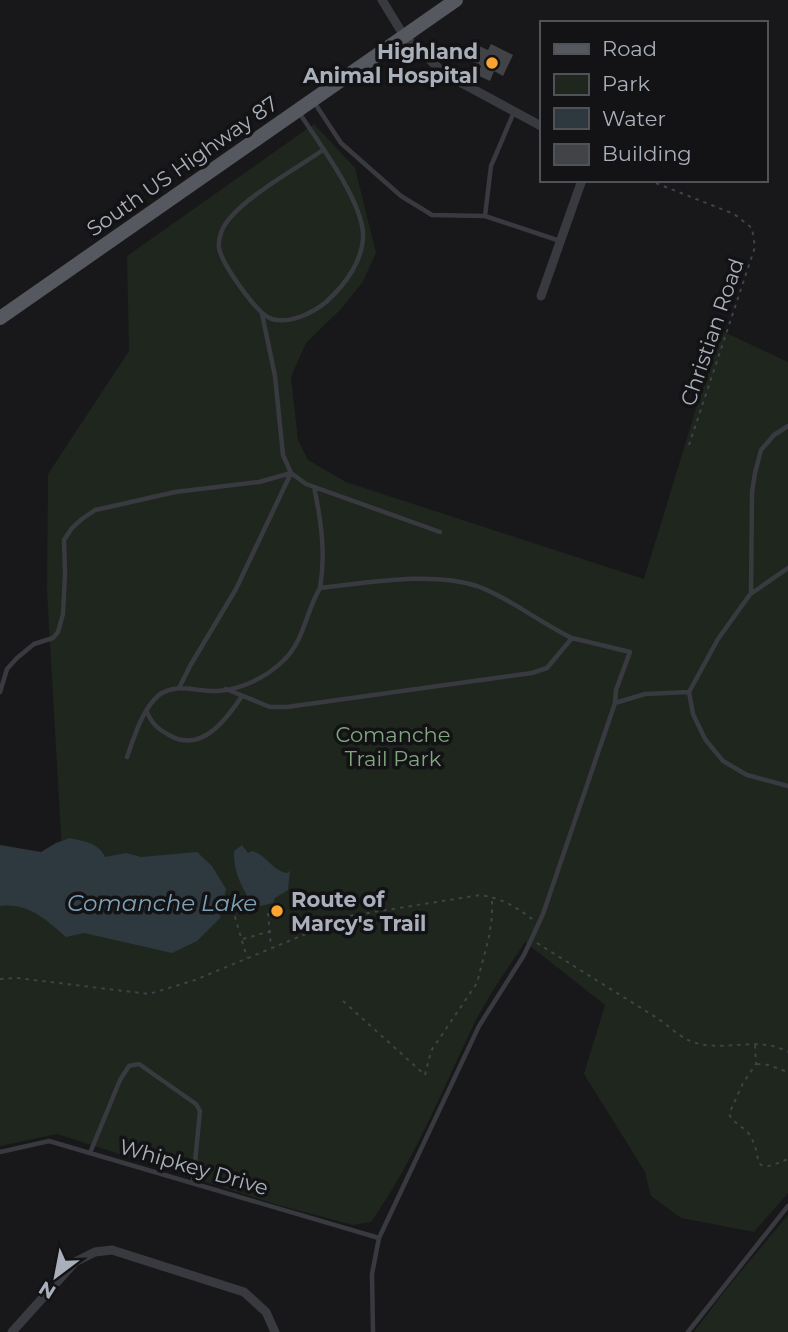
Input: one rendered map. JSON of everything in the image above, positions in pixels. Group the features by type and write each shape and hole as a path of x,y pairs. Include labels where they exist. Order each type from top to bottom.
{"main road":[{"name":"South US Highway 87","path":"0,318 456,0"}],"street":[{"path":"382,0 404,36 445,74 540,125"},
{"path":"541,296 581,182"},
{"path":"12,1332 75,1262 95,1252 111,1250 244,1292 266,1312 275,1332"}],"lane":[{"path":"313,100 341,143 401,196 432,215 485,216 561,242"},
{"path":"298,111 323,150 358,214 363,233 360,254 351,274 320,307 305,315 281,321 268,318 261,313 228,267 219,250 219,238 232,215 323,150"},
{"path":"485,216 491,166 514,111"},
{"path":"261,313 275,376 283,455 291,473 306,484 440,532"},
{"path":"751,593 752,492 755,473 761,450 774,435 788,426"},
{"path":"179,688 236,589 291,473"},
{"path":"0,692 7,669 17,658 34,644 53,638 58,632 63,614 64,540 82,519 95,510 175,492 259,482 291,473"},
{"path":"127,757 147,711 157,696 179,688 218,691 264,677 285,660 296,645 312,601 320,588 323,569 322,540 314,487"},
{"path":"788,568 751,593 718,639 689,692 693,713 705,739 723,761 747,775 788,786"},
{"path":"320,588 401,580 461,582 479,587 572,638 630,652 616,690 615,704 538,924 524,955 479,1026 379,1238 372,1274 373,1332"},
{"path":"226,689 270,707 287,707 532,673 547,668 572,638"},
{"path":"615,704 645,694 689,692"},
{"path":"147,711 156,728 175,739 193,741 228,718 242,696"},
{"path":"90,1153 120,1080 129,1066 139,1064 196,1104 200,1111 193,1183"},
{"name":"Whipkey Drive","path":"0,1152 49,1141 379,1238"},
{"path":"688,1332 788,1206"}],"path":[{"name":"Christian Road","path":"653,182 734,214 752,228 755,247 689,445"},
{"path":"0,979 17,978 149,994 195,980 349,916 480,895 513,905 538,924"},
{"path":"343,1002 425,1075 431,1051 477,983 489,937 492,897"},
{"path":"230,900 247,958"},
{"path":"268,913 271,948"},
{"path":"242,940 271,930"},
{"path":"531,939 667,1024 689,1041 708,1046 755,1044 788,1052"},
{"path":"755,1044 756,1064 743,1083 729,1114 750,1136 763,1167 788,1160"},
{"path":"756,1064 768,1065 788,1073"}],"green space":[{"name":"Comanche Trail Park","path":"314,124 355,168 376,253 362,283 341,309 306,343 291,377 298,440 308,460 346,482 644,579 720,330 788,362 788,1193 754,1232 681,1218 651,1196 645,1172 584,1074 605,1005 525,942 481,1010 415,1149 371,1222 353,1225 278,1205 57,1134 0,1146 0,892 63,869 47,591 48,474 129,351 127,256"},
{"path":"788,1215 788,1332 694,1332 727,1288"}],"water":[{"name":"Comanche Lake","path":"70,838 95,845 105,857 126,853 141,857 197,852 212,866 226,889 220,918 197,941 172,953 84,933 66,937 28,910 10,905 0,906 0,845 41,852"},
{"path":"242,845 248,853 257,853 278,870 288,873 290,870 288,890 275,898 273,903 256,907 243,888 234,859 234,851"}],"building":[{"name":"Highland Animal Hospital","path":"491,44 513,55 503,76 494,71 490,81 477,75 481,66 470,61 477,45 488,50"}],"place":[{"name":"Highland Animal Hospital","path":"492,63"},
{"name":"Route of Marcy's Trail","path":"277,911"}]}
